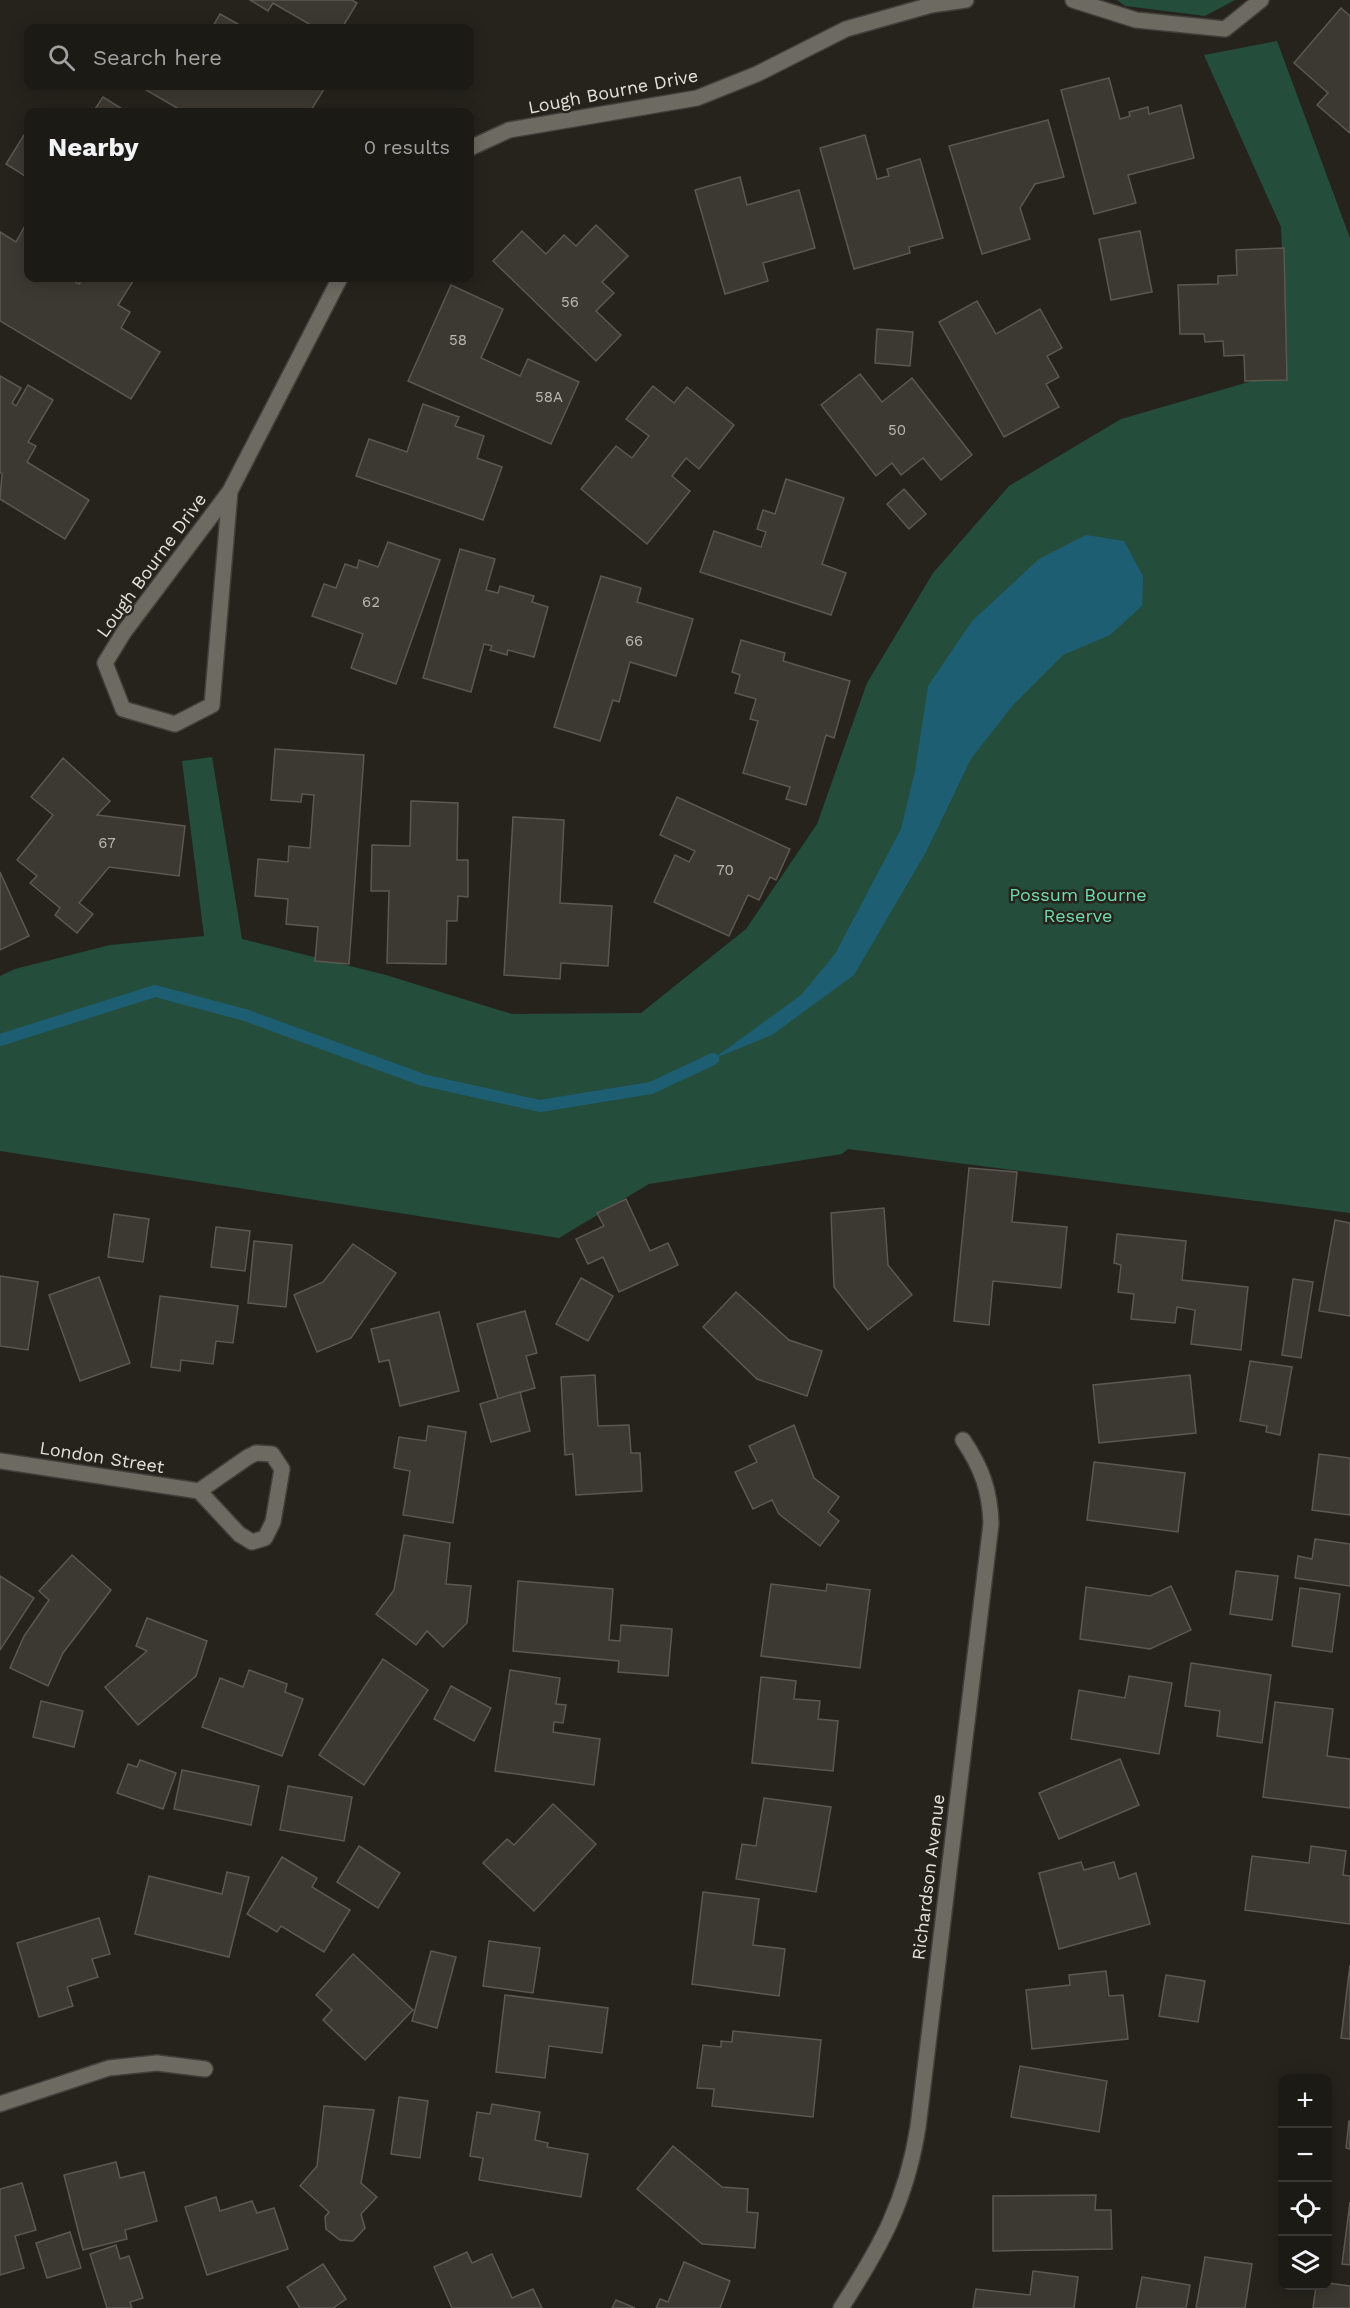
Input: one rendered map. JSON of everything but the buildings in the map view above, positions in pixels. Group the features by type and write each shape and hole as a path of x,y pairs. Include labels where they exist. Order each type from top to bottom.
{"street":[{"name":"Lough Bourne Drive","path":"474,146 509,130 697,98 757,74 846,29 931,5 966,0"},
{"path":"1073,0 1137,20 1225,29 1261,0"},
{"name":"Lough Bourne Drive","path":"230,491 212,705 175,724 123,709 105,663 124,632 230,491 338,282"},
{"name":"Richardson Avenue","path":"841,2308 876,2254 892,2223 907,2180 918,2127 991,1524 987,1487 980,1465 963,1440"},
{"path":"256,1453 272,1454 282,1469 273,1522 265,1538 259,1541 246,1540 199,1491 256,1453"},
{"name":"London Street","path":"0,1461 199,1491"},
{"path":"0,2104 109,2068 157,2063 205,2068"}],"green space":[{"path":"1117,0 1235,0 1205,16 1125,6"},
{"name":"Possum Bourne Reserve","path":"1277,41 1350,238 1350,1213 848,1149 842,1154 649,1184 559,1238 0,1151 0,976 15,969 110,945 204,936 182,761 212,757 242,939 386,975 512,1014 641,1013 746,929 817,824 867,683 933,573 1009,486 1121,419 1287,371 1281,227 1204,55"}],"water":[{"path":"1086,535 1124,541 1143,576 1142,606 1110,635 1063,655 1013,705 971,759 926,852 854,975 772,1035 713,1059 801,995 835,954 901,829 915,771 928,686 972,621 1039,559"}],"waterway":[{"path":"0,1040 155,991 245,1015 423,1080 540,1106 651,1088 713,1059"}]}
